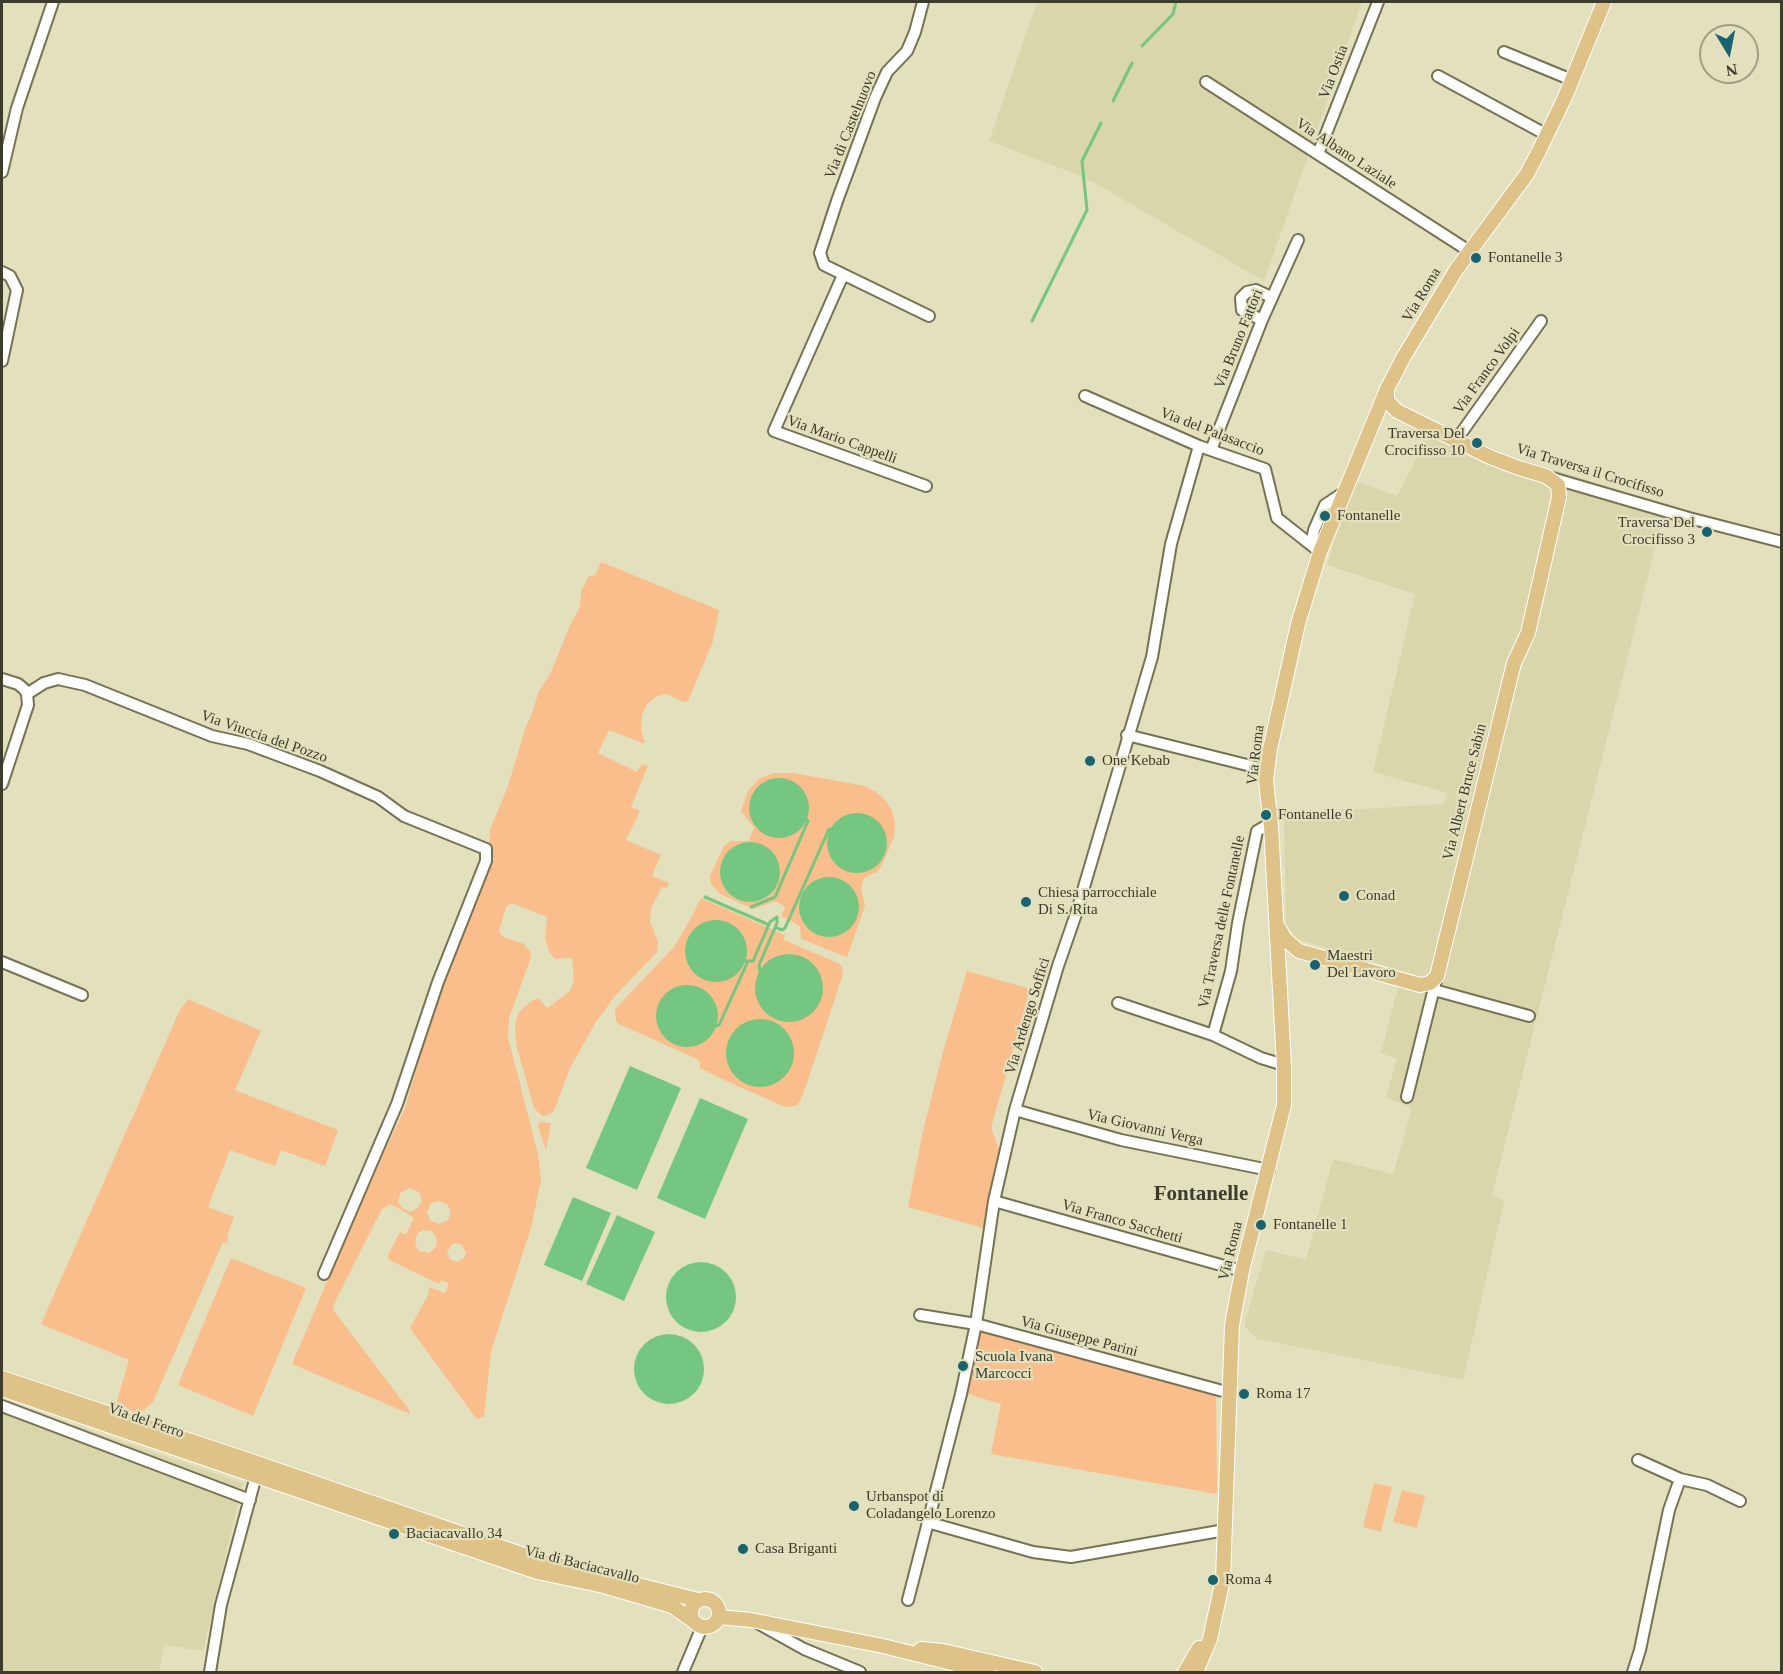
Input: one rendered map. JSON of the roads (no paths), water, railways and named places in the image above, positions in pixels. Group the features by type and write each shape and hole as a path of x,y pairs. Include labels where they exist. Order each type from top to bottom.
{"main road":[{"name":"Via Roma","path":"1196,1672 1207,1648 1222,1579 1232,1325 1242,1271 1284,1105 1284,1065 1267,770 1315,549 1343,493 1387,389 1403,358 1469,251 1527,174 1572,80 1604,2"},
{"path":"1387,389 1387,401 1397,411"},
{"path":"1374,419 1385,411 1397,411"},
{"name":"Via Traversa il Crocifisso","path":"1397,411 1490,457 1546,476"},
{"path":"1546,476 1558,485 1559,497"},
{"name":"Via Albert Bruce Sabin","path":"1436,983 1514,663 1528,633 1559,497"},
{"path":"1274,914 1281,933 1299,951"},
{"path":"1278,976 1286,956 1299,951 1420,985 1436,983"},
{"name":"Via del Ferro","path":"2,1378 261,1471"},
{"name":"Via del Ferro","path":"2,1389 261,1471"},
{"name":"Via di Baciacavallo","path":"261,1471 539,1560 698,1600 705,1598 715,1602 719,1617"},
{"name":"Via di Baciacavallo","path":"261,1471 537,1572 604,1586 672,1606 697,1624"},
{"path":"698,1600 691,1609 697,1624 712,1626 719,1617 751,1620 883,1646 988,1672"},
{"name":"Via Roma","path":"1185,1672 1215,1618"},
{"path":"883,1646 937,1669 950,1672"},
{"path":"883,1646 943,1651 1035,1672"}],"street":[{"path":"2,172 17,108 53,2"},
{"name":"Via di Castelnuovo","path":"843,275 824,265 820,253 822,246 867,119 887,72 907,51 923,2"},
{"name":"Via Ostia","path":"1318,154 1378,2"},
{"path":"1504,52 1572,80"},
{"path":"1438,76 1547,135"},
{"name":"Via Albano Laziale","path":"1206,82 1469,251"},
{"name":"Via Bruno Fattori","path":"1211,450 1271,297 1298,240"},
{"path":"2,272 10,276 17,290 2,361"},
{"path":"843,275 929,316"},
{"name":"Via Mario Cappelli","path":"843,275 774,431 926,486"},
{"path":"1262,320 1242,310 1241,298 1247,292 1256,290 1271,297"},
{"name":"Via Franco Volpi","path":"1457,439 1542,321"},
{"name":"Via del Palasaccio","path":"1085,396 1199,446 1265,469 1277,518 1315,549"},
{"name":"Via Ardengo Soffici","path":"908,1600 961,1394 976,1324 994,1202 1015,1110 1152,657 1171,544 1199,446"},
{"name":"Via Traversa il Crocifisso","path":"1546,476 1782,542"},
{"path":"1559,497 1566,488 1582,487"},
{"path":"2,679 18,684 27,694 28,705 2,784"},
{"name":"Via Viuccia del Pozzo","path":"27,694 44,683 58,679 85,685 212,736 248,744 320,771 378,796 404,816 486,849 486,861 438,982 397,1104 324,1274"},
{"path":"1127,735 1267,770"},
{"name":"Via Traversa delle Fontanelle","path":"1213,1035 1231,971 1238,923 1257,831 1263,826 1271,826"},
{"path":"2,962 82,994"},
{"path":"1436,983 1529,1016"},
{"name":"Via Albert Bruce Sabin","path":"1407,1097 1436,983"},
{"path":"1420,985 1428,991 1430,1004"},
{"name":"Via Traversa delle Fontanelle","path":"1118,1003 1213,1035 1261,1058 1284,1065"},
{"name":"Via Giovanni Verga","path":"1015,1110 1120,1140 1269,1170"},
{"name":"Via Franco Sacchetti","path":"994,1202 1242,1271"},
{"name":"Via Giuseppe Parini","path":"920,1315 976,1324 1230,1393"},
{"path":"2,1406 250,1500"},
{"path":"1638,1460 1680,1479 1707,1485 1740,1502"},
{"path":"210,1672 221,1605 250,1500 261,1471"},
{"path":"1633,1672 1640,1650 1670,1510 1680,1479"},
{"path":"927,1522 1033,1552 1071,1557 1225,1530"},
{"path":"751,1620 804,1649 860,1672"},
{"path":"683,1672 697,1624"}],"waterway":[{"path":"1142,46 1173,14 1176,2"},
{"path":"1113,101 1132,63"},
{"path":"1032,321 1087,210 1082,161 1101,123"},
{"path":"751,907 775,897 808,821 806,819"},
{"path":"777,928 782,930 785,928 829,829 831,829"},
{"path":"705,897 767,924"},
{"path":"745,961 753,961 770,922 777,917"},
{"path":"760,971 759,965 777,923 777,917"},
{"path":"716,1026 719,1025 748,961"}],"place":[{"name":"Fontanelle 3","path":"1476,258"},
{"name":"Traversa Del Crocifisso 10","path":"1477,443"},
{"name":"Fontanelle","path":"1325,516"},
{"name":"Traversa Del Crocifisso 3","path":"1707,532"},
{"name":"One Kebab","path":"1090,761"},
{"name":"Fontanelle 6","path":"1266,815"},
{"name":"Conad","path":"1344,896"},
{"name":"Chiesa parrocchiale Di S. Rita","path":"1026,902"},
{"name":"Maestri Del Lavoro","path":"1315,965"},
{"name":"Fontanelle 1","path":"1261,1225"},
{"name":"Scuola Ivana Marcocci","path":"963,1366"},
{"name":"Roma 17","path":"1244,1394"},
{"name":"Urbanspot di Coladangelo Lorenzo","path":"854,1506"},
{"name":"Baciacavallo 34","path":"394,1534"},
{"name":"Casa Briganti","path":"743,1549"},
{"name":"Roma 4","path":"1213,1580"}],"district":[{"name":"Fontanelle","path":"1201,1195"}]}
